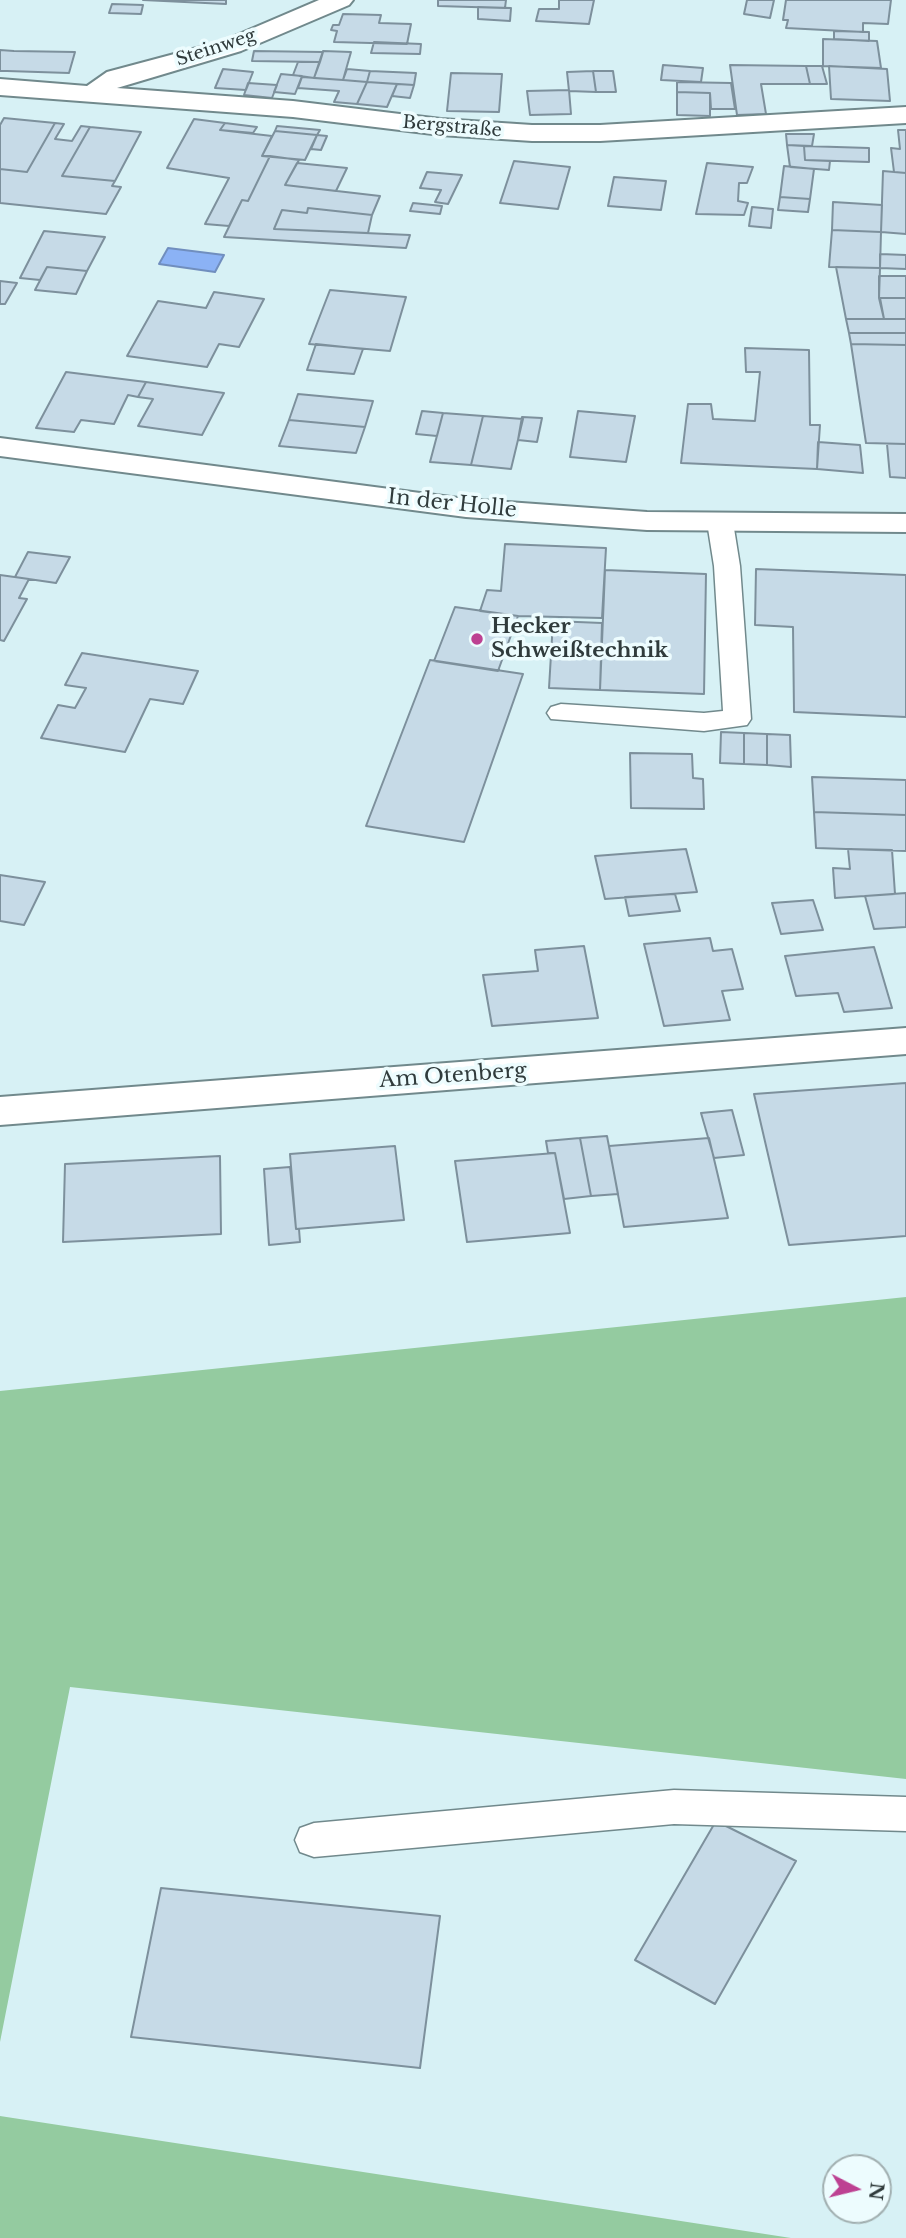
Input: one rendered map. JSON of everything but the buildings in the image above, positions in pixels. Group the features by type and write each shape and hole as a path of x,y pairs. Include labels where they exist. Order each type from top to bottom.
{"street":[{"name":"Steinweg","path":"90,93 116,78 232,46 340,0"},
{"name":"Bergstraße","path":"0,87 293,108 441,127 546,133 600,133 906,115"},
{"name":"In der Holle","path":"0,447 466,508 647,521 906,523"},
{"name":"Am Otenberg","path":"0,1111 906,1041"}],"lane":[{"path":"561,713 704,722 737,719 727,566 720,522"},
{"path":"314,1840 674,1807 906,1814"}],"green space":[{"path":"906,1297 906,1779 70,1687 0,2042 0,1391"},
{"path":"0,2116 791,2238 0,2238"}],"water":[{"path":"168,248 224,255 215,272 159,264"}],"place":[{"name":"Hecker Schweißtechnik","path":"477,639"}]}
